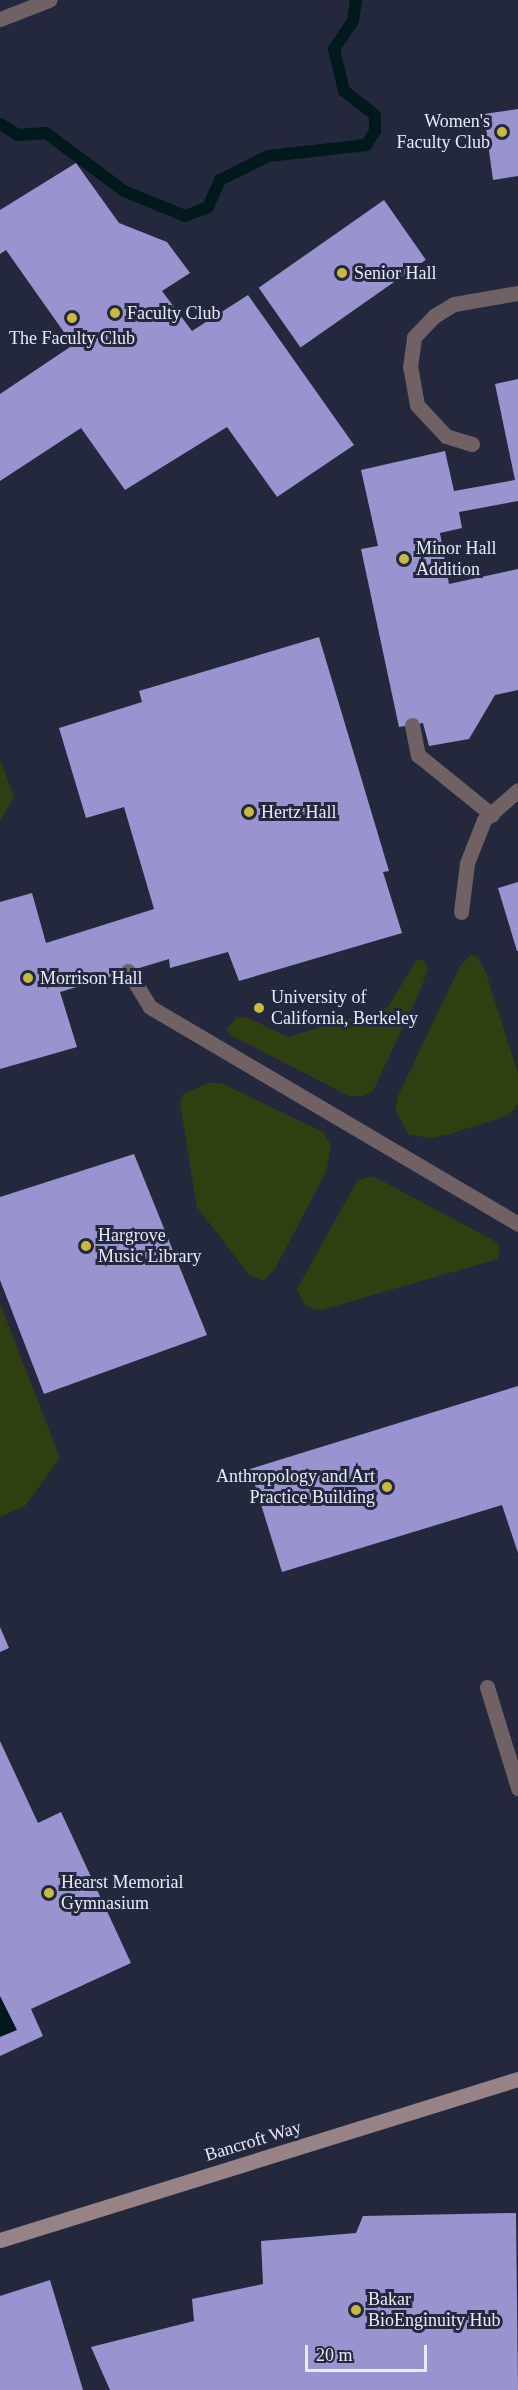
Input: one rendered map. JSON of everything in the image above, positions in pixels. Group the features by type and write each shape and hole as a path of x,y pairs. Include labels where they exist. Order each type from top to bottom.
{"street":[{"path":"0,19 49,0"},
{"path":"472,444 446,435 417,405 410,367 414,337 434,316 454,304 518,293"},
{"path":"412,725 418,754 492,815"},
{"path":"461,912 467,863 484,820 518,790"},
{"path":"128,971 150,1007 518,1224"},
{"path":"487,1687 518,1788"},
{"name":"Bancroft Way","path":"0,2240 518,2079"}],"green space":[{"path":"0,759 14,797 0,821"},
{"path":"471,955 478,957 486,973 518,1074 518,1104 509,1115 450,1134 431,1138 409,1135 395,1109 398,1096 460,966"},
{"path":"417,959 424,961 428,969 420,991 373,1091 363,1096 349,1096 230,1035 227,1029 237,1017 248,1018 288,1037 388,1007"},
{"path":"208,1083 221,1083 323,1132 331,1145 326,1172 276,1267 264,1281 249,1275 197,1207 180,1104 183,1094"},
{"path":"373,1176 493,1240 500,1247 498,1259 321,1310 306,1307 297,1289 357,1181"},
{"path":"0,1303 60,1458 25,1506 0,1517"}],"shaded area":[{"path":"2,1995 17,2030 0,2037 0,1996"}],"building":[{"name":"Women's Faculty Club","path":"518,109 518,176 493,180 484,114"},
{"name":"Faculty Club","path":"76,163 119,223 167,242 190,273 162,291 192,331 248,295 354,445 277,497 227,427 125,490 81,428 0,481 0,394 73,345 6,250 0,254 0,210"},
{"name":"Senior Hall","path":"384,200 426,260 301,348 259,288"},
{"name":"Minor Hall Addition","path":"518,379 518,501 459,512 462,528 440,533 449,584 518,569 518,690 495,695 469,739 429,746 423,723 399,727 361,549 378,546 361,470 445,451 454,491 515,480 495,384"},
{"name":"Hertz Hall","path":"319,637 389,871 383,872 402,933 239,981 228,952 170,968 169,959 60,992 77,1047 0,1069 0,902 32,893 46,943 154,909 124,807 86,818 59,728 142,702 139,691"},
{"path":"518,882 518,951 517,951 498,888"},
{"name":"Hargrove Music Library","path":"134,1154 207,1335 44,1394 0,1280 0,1197"},
{"name":"Anthropology and Art Practice Building","path":"518,1386 518,1553 502,1505 282,1572 250,1469"},
{"path":"0,1627 9,1648 0,1652"},
{"name":"Hearst Memorial Gymnasium","path":"0,1741 38,1823 61,1812 131,1963 31,2009 43,2036 0,2056 0,2037 17,2030 0,1996"},
{"name":"Bakar BioEnginuity Hub","path":"516,2213 518,2390 110,2390 91,2347 194,2321 192,2299 263,2284 261,2241 356,2233 363,2216"},
{"path":"50,2280 83,2390 0,2390 0,2296"}],"waterway":[{"path":"0,124 18,135 46,133 124,191 185,216 208,207 220,180 268,156 366,145 375,131 375,115 344,91 334,49 353,21 356,0"}],"place":[{"name":"Women's Faculty Club","path":"502,132"},
{"name":"Senior Hall","path":"342,273"},
{"name":"Faculty Club","path":"115,313"},
{"name":"The Faculty Club","path":"72,318"},
{"name":"Minor Hall Addition","path":"404,559"},
{"name":"Hertz Hall","path":"249,812"},
{"name":"Morrison Hall","path":"28,978"},
{"name":"University of California, Berkeley","path":"259,1008"},
{"name":"Hargrove Music Library","path":"86,1246"},
{"name":"Anthropology and Art Practice Building","path":"387,1487"},
{"name":"Hearst Memorial Gymnasium","path":"49,1893"},
{"name":"Bakar BioEnginuity Hub","path":"356,2310"}]}
